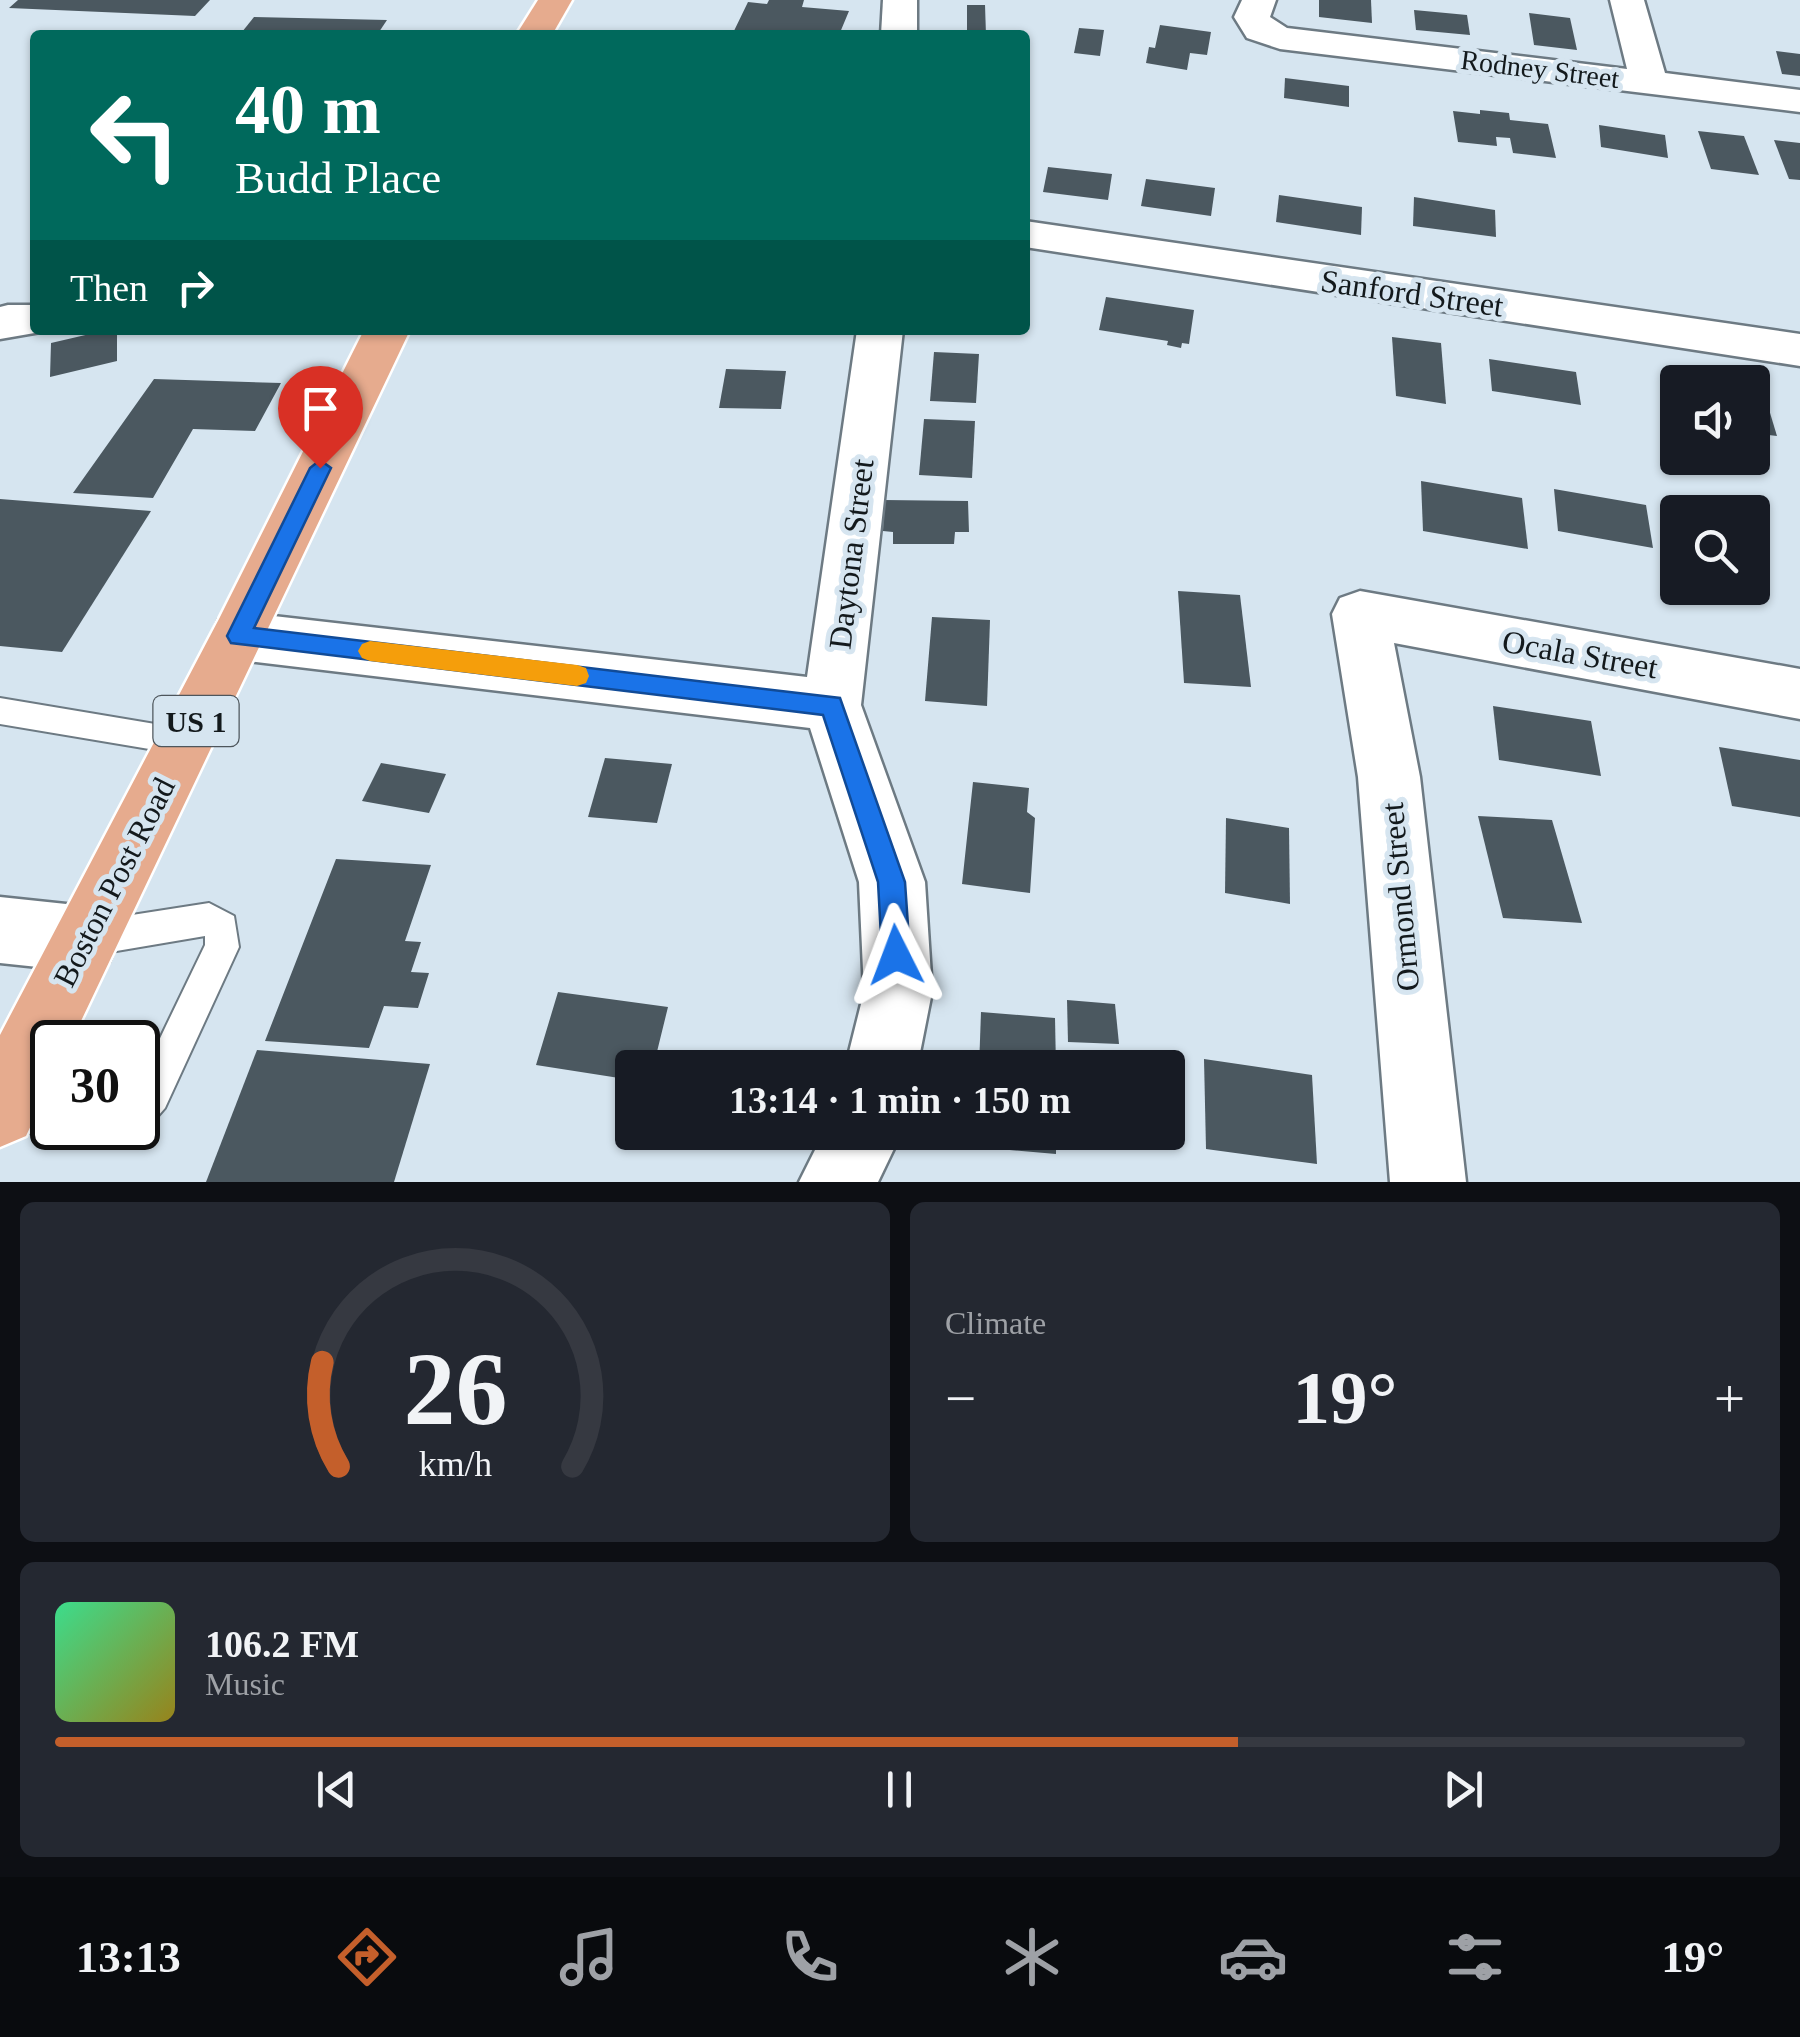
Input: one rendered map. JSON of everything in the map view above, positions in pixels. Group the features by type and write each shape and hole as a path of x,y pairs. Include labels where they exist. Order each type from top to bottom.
{"main road":[{"path":"537,30 555,0"},
{"name":"Boston Post Road","path":"0,1112 239,636 385,335"}],"street":[{"path":"898,30 900,0"},
{"name":"Rodney Street","path":"1259,0 1252,17 1260,30 1280,38 1800,101"},
{"path":"1627,0 1649,82"},
{"name":"Sanford Street","path":"1030,235 1800,350"},
{"path":"0,324 30,320"},
{"name":"Daytona Street","path":"879,335 832,706 892,882 898,992 885,1050"},
{"name":"Ocala Street","path":"1360,614 1800,694"},
{"name":"Ormond Street","path":"1360,614 1390,778 1428,1182"},
{"path":"239,636 832,706"},
{"path":"0,930 85,940"},
{"path":"837,1182 855,1150"}],"lane":[{"path":"0,712 185,742"},
{"path":"85,940 209,919 222,928 222,946 160,1078"},
{"path":"0,1112 30,1114"}],"building":[{"path":"18,0 210,0 195,16 9,8"},
{"path":"769,0 804,0 802,7 849,11 841,30 734,30 748,2 767,4"},
{"path":"1319,0 1371,0 1372,23 1319,17"},
{"path":"967,5 985,5 986,30 967,30"},
{"path":"1414,10 1467,15 1470,35 1416,30"},
{"path":"1529,13 1570,18 1577,50 1534,45"},
{"path":"254,17 387,20 380,30 244,30"},
{"path":"1160,25 1211,32 1207,55 1190,53 1187,70 1146,63 1149,47 1155,48"},
{"path":"1079,28 1104,30 1100,56 1074,53"},
{"path":"1776,51 1800,54 1800,76 1782,74"},
{"path":"1285,78 1349,86 1349,107 1284,98"},
{"path":"1480,110 1509,113 1510,120 1548,124 1556,158 1513,153 1510,138 1496,137 1497,146 1458,142 1453,111 1480,114"},
{"path":"1599,125 1665,135 1668,158 1601,147"},
{"path":"1698,131 1744,136 1759,175 1711,169"},
{"path":"1774,140 1800,143 1800,180 1789,179"},
{"path":"1048,167 1112,174 1108,200 1043,192"},
{"path":"1146,179 1215,188 1211,216 1141,206"},
{"path":"1279,195 1362,207 1361,235 1276,222"},
{"path":"1414,197 1495,210 1496,237 1413,226"},
{"path":"1106,297 1194,310 1189,344 1182,343 1181,348 1167,345 1168,341 1099,330"},
{"path":"85,335 117,335 117,361 50,377 51,343"},
{"path":"1392,337 1441,343 1446,404 1396,396"},
{"path":"934,352 979,354 976,403 930,401"},
{"path":"1489,359 1576,372 1581,405 1492,391"},
{"path":"726,369 786,371 781,409 719,408"},
{"path":"154,379 281,383 255,431 193,429 153,498 73,493"},
{"path":"1770,413 1777,436 1770,435"},
{"path":"924,419 975,421 972,478 919,475"},
{"path":"1421,481 1522,498 1528,549 1423,531"},
{"path":"1554,489 1646,505 1653,548 1558,531"},
{"path":"0,499 151,511 62,652 0,646"},
{"path":"884,500 968,501 969,532 955,532 954,544 893,544 893,532 883,531"},
{"path":"1178,591 1240,595 1251,687 1184,683"},
{"path":"932,617 990,620 987,706 925,701"},
{"path":"1493,706 1591,721 1601,776 1499,760"},
{"path":"1719,747 1800,760 1800,817 1732,806"},
{"path":"605,758 672,764 657,823 588,817"},
{"path":"381,763 446,774 429,813 362,801"},
{"path":"973,782 1029,788 1027,812 1035,818 1030,893 962,884"},
{"path":"1478,816 1552,820 1582,923 1503,918"},
{"path":"1226,818 1289,828 1290,904 1225,893"},
{"path":"336,859 431,865 405,941 421,942 411,972 429,973 418,1008 384,1006 369,1048 265,1041"},
{"path":"558,992 668,1007 657,1050 615,1050 615,1077 536,1065"},
{"path":"1067,1000 1115,1004 1119,1044 1068,1042"},
{"path":"981,1012 1055,1018 1056,1050 980,1050"},
{"path":"257,1050 430,1064 394,1182 206,1182"},
{"path":"1204,1059 1312,1075 1317,1164 1206,1149"},
{"path":"1010,1150 1056,1150 1056,1154"}],"slow traffic":[{"path":"370,651 577,676"}],"route":[{"path":"320,468 239,636 832,706 892,882 896,955"}]}
